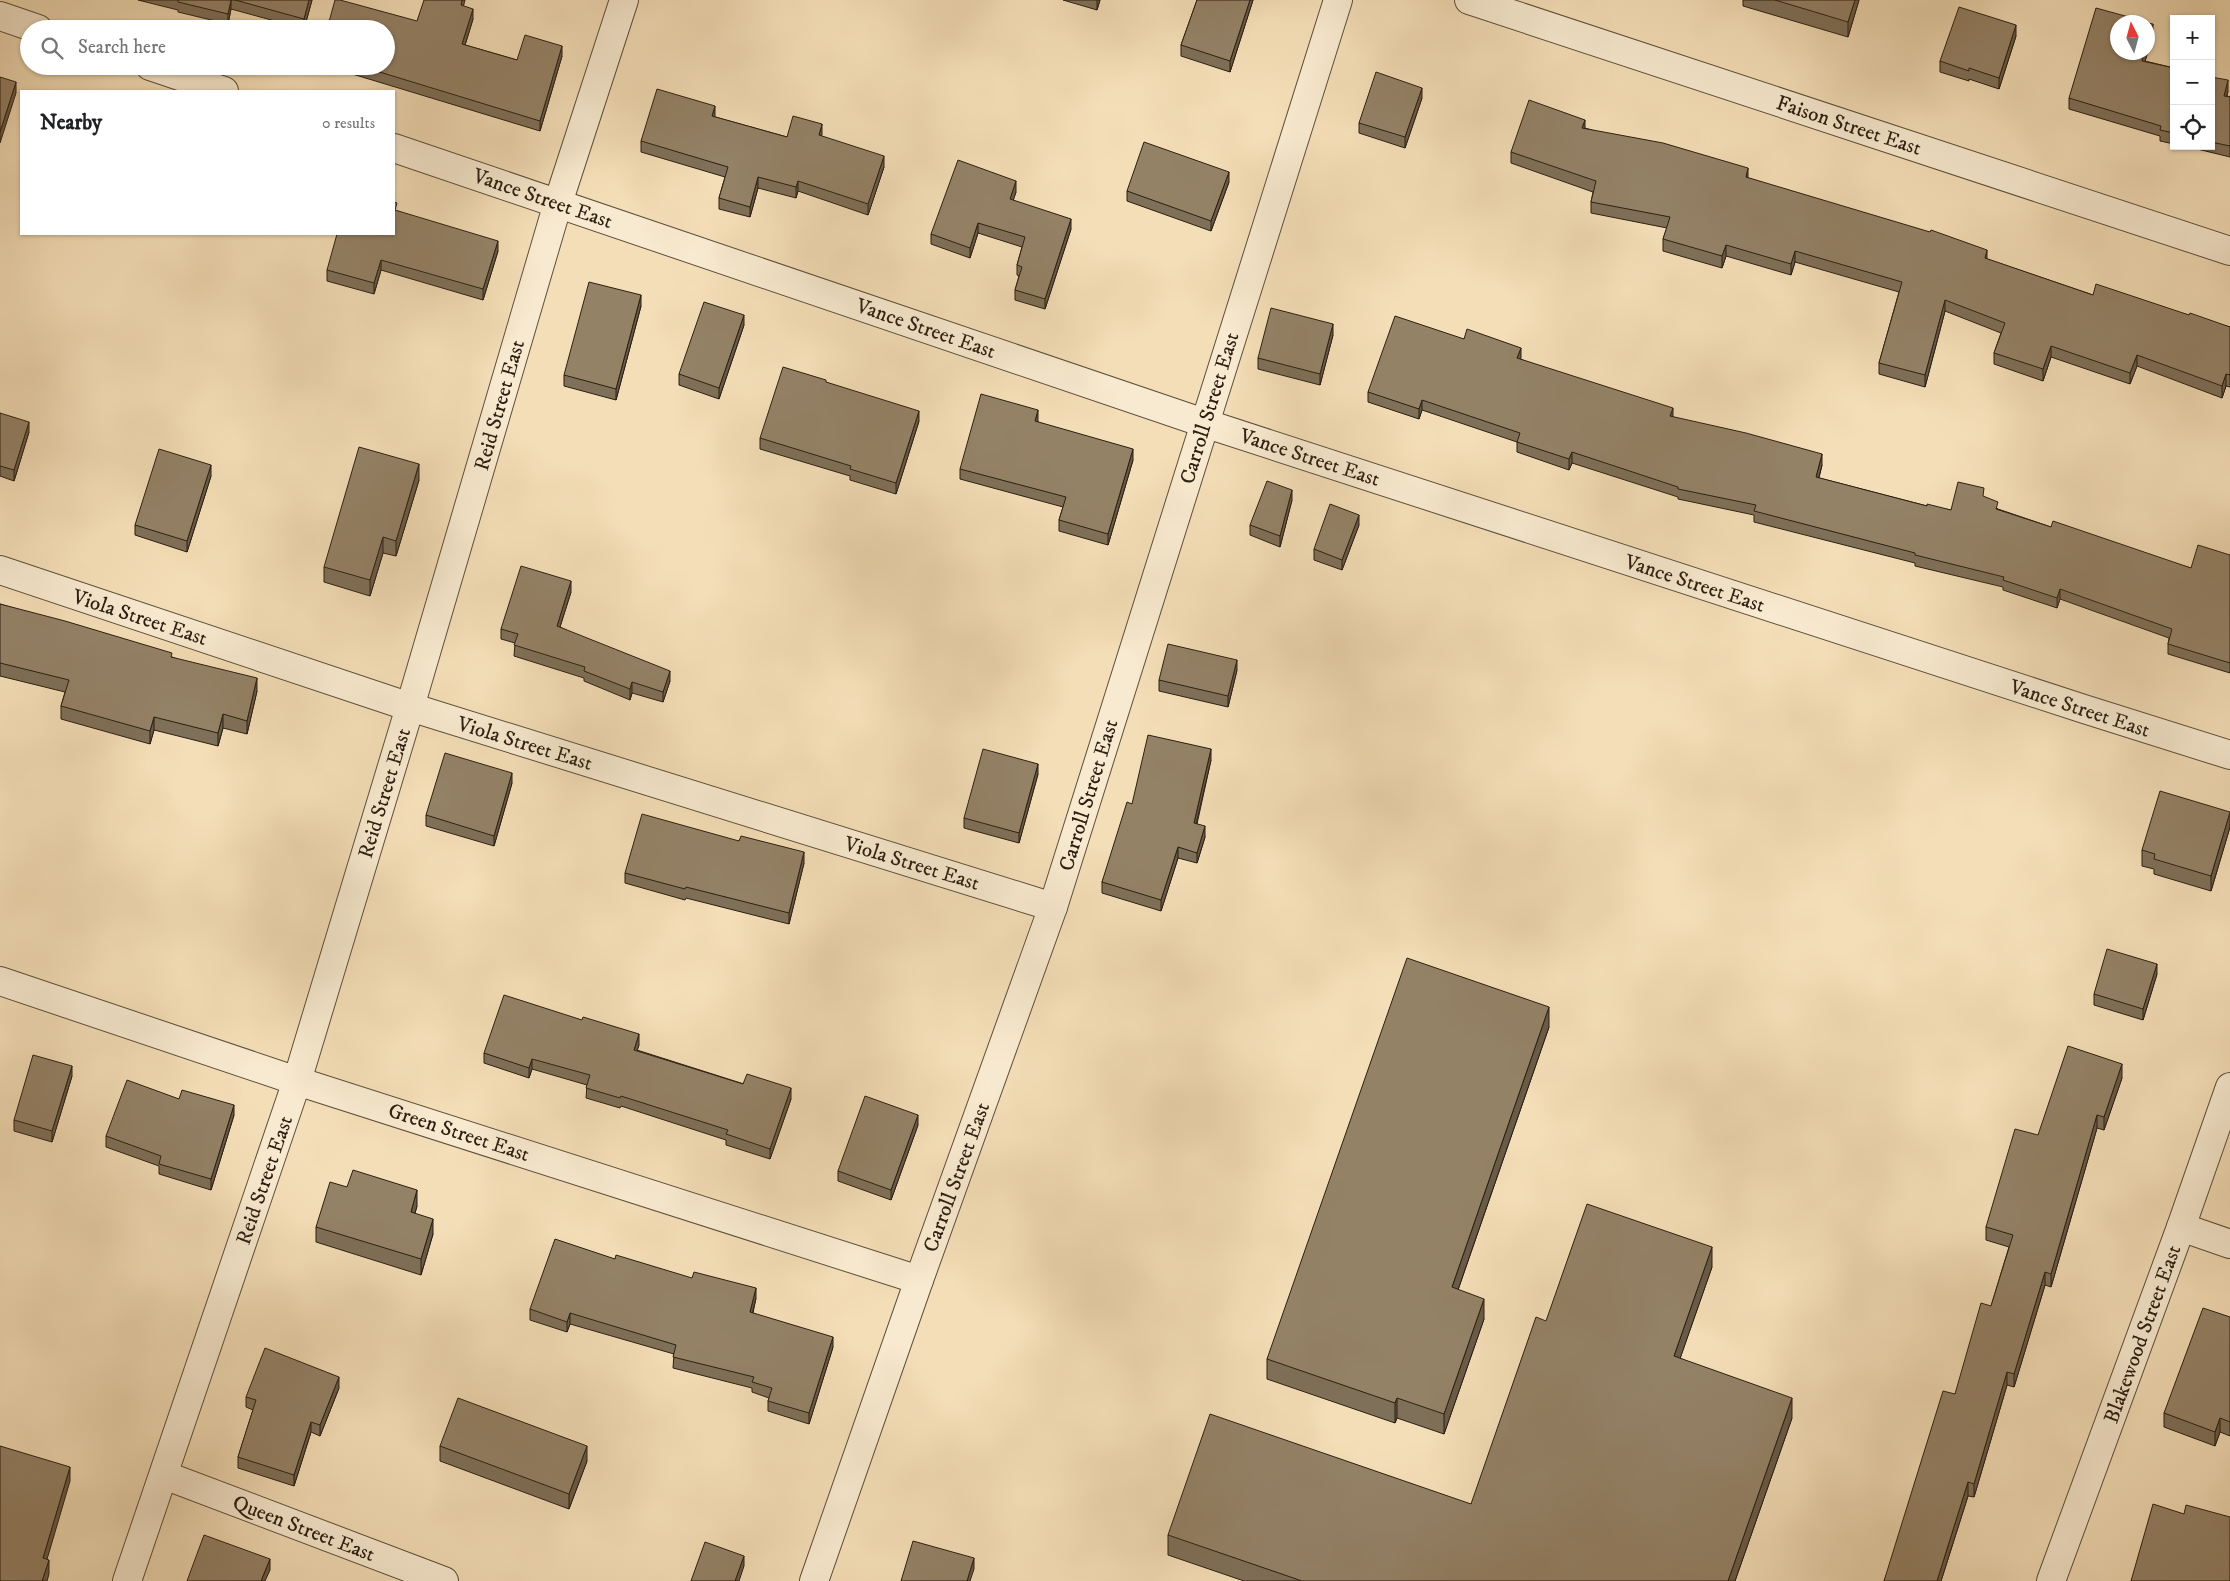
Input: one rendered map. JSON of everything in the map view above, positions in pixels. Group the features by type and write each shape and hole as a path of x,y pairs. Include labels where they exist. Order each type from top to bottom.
{"street":[{"name":"Reid Street East","path":"127,1581 297,1081 410,707 558,203 624,0"},
{"name":"Carroll Street East","path":"814,1581 919,1280 1053,908 1338,0"},
{"name":"Faison Street East","path":"1469,0 2230,251"},
{"path":"0,16 20,23"},
{"path":"177,75 221,90"},
{"name":"Vance Street East","path":"395,148 1204,423 2230,755"},
{"name":"Viola Street East","path":"0,570 410,707 1053,908"},
{"name":"Green Street East","path":"0,981 297,1081 919,1280"},
{"name":"Blakewood Street East","path":"2051,1581 2181,1227 2230,1087"},
{"path":"2181,1227 2230,1244"},
{"name":"Queen Street East","path":"164,1475 444,1581"}],"building":[{"path":"178,0 231,0 228,14 178,2"},
{"path":"235,0 309,0 304,19"},
{"path":"335,0 417,21 424,0 462,0 461,5 473,9 462,44 517,60 525,35 562,46 540,121 389,75 395,75 395,20 329,20"},
{"path":"1197,0 1250,0 1230,61 1181,45"},
{"path":"1775,0 1855,0 1848,22"},
{"path":"1959,7 2016,25 1999,78 1969,68 1969,71 1940,61"},
{"path":"2096,8 2122,15 2110,15 2110,60 2142,60 2170,67 2170,132 2160,130 2161,126 2069,98"},
{"path":"1376,72 1422,88 1405,137 1359,123"},
{"path":"0,77 16,82 0,132"},
{"path":"2215,78 2228,80 2224,96 2230,97 2230,146 2215,143"},
{"path":"657,89 715,106 712,116 787,137 793,116 822,124 819,135 884,156 868,204 798,181 796,187 758,177 750,207 719,198 728,167 641,141"},
{"path":"1529,100 1585,120 1582,128 1663,143 1748,168 1746,177 1930,232 1931,230 1987,250 1985,258 2093,295 2096,284 2230,327 2230,375 2226,374 2222,386 2137,355 2130,373 2051,346 2043,369 1994,353 2005,323 1945,300 1925,375 1879,363 1902,282 1795,251 1791,264 1726,245 1722,256 1663,239 1670,217 1591,202 1596,181 1511,152"},
{"path":"1144,142 1229,172 1211,221 1127,191"},
{"path":"958,160 1016,181 1010,199 1071,219 1045,299 1015,290 1022,267 1017,265 1025,237 978,223 970,248 931,234"},
{"path":"395,210 498,241 483,289 381,260 374,283 327,270 337,235 395,235"},
{"path":"589,282 641,295 616,389 564,375"},
{"path":"704,302 744,315 719,388 679,374"},
{"path":"1271,308 1333,324 1320,374 1258,358"},
{"path":"1395,316 1464,339 1467,329 1521,348 1517,358 1673,408 1670,416 1746,433 1822,454 1816,477 1927,506 1927,504 1951,510 1958,482 1984,488 1983,496 1998,502 1996,509 2051,527 2053,521 2191,568 2198,545 2230,555 2230,663 2168,644 2172,629 2060,589 2057,598 2003,580 2004,577 1754,511 1756,505 1678,489 1678,487 1572,452 1569,459 1517,442 1520,433 1422,400 1419,409 1368,392"},
{"path":"783,367 919,411 896,483 850,469 851,466 760,438"},
{"path":"981,394 1038,410 1035,421 1133,449 1108,534 1059,520 1066,497 960,469"},
{"path":"0,413 29,422 14,470 0,466"},
{"path":"359,447 419,464 396,541 383,537 370,580 324,567"},
{"path":"159,449 211,465 187,541 135,525"},
{"path":"1267,481 1292,490 1280,536 1250,525"},
{"path":"1330,504 1359,515 1342,560 1314,549"},
{"path":"521,566 571,581 557,626 670,671 663,692 632,682 630,689 584,671 585,667 514,645 518,634 501,629"},
{"path":"0,604 172,653 171,657 257,678 247,721 223,714 218,733 154,717 150,731 61,706 69,680 0,663"},
{"path":"1168,644 1237,660 1228,696 1159,680"},
{"path":"1148,735 1211,749 1194,823 1205,826 1197,853 1178,847 1161,900 1102,882 1127,802 1132,804"},
{"path":"983,749 1038,764 1019,833 964,818"},
{"path":"445,753 512,773 494,836 426,815"},
{"path":"2160,791 2230,812 2211,876 2154,859 2155,854 2142,850"},
{"path":"642,814 739,841 741,836 804,852 789,913 625,873"},
{"path":"2107,949 2157,964 2143,1009 2094,994"},
{"path":"1407,958 1549,1007 1452,1287 1484,1299 1444,1414 1397,1398 1395,1403 1267,1359"},
{"path":"504,995 582,1020 583,1017 639,1034 634,1050 743,1084 747,1074 791,1088 770,1149 726,1134 728,1130 621,1096 620,1098 586,1088 590,1075 532,1059 529,1068 484,1053"},
{"path":"2068,1046 2122,1064 2104,1117 2097,1115 2051,1274 2045,1272 2014,1374 2007,1372 1974,1484 1968,1482 1937,1581 1884,1581 1943,1391 1955,1394 1981,1303 1991,1306 2013,1235 1986,1227 2015,1129 2038,1135"},
{"path":"33,1055 72,1066 52,1131 14,1120"},
{"path":"127,1080 179,1099 182,1090 234,1105 211,1179 159,1164 161,1156 106,1136"},
{"path":"865,1096 918,1115 891,1190 838,1171"},
{"path":"353,1170 417,1190 411,1212 433,1219 421,1259 316,1227 330,1182 347,1187"},
{"path":"1587,1204 1712,1247 1674,1356 1792,1398 1728,1581 1302,1581 1168,1535 1210,1414 1471,1504 1536,1317 1546,1321"},
{"path":"555,1239 615,1259 616,1255 692,1278 694,1272 756,1288 750,1312 833,1337 809,1413 768,1401 772,1388 752,1382 754,1377 673,1357 676,1345 570,1313 567,1322 530,1309"},
{"path":"2203,1308 2230,1317 2230,1422 2220,1418 2215,1432 2164,1413"},
{"path":"265,1348 339,1377 320,1425 311,1422 294,1475 238,1457 256,1400 246,1397"},
{"path":"458,1398 587,1446 569,1494 440,1446"},
{"path":"0,1446 70,1467 43,1558 49,1560 42,1581 0,1581"},
{"path":"2153,1504 2184,1514 2186,1505 2230,1517 2230,1581 2131,1581"},
{"path":"204,1535 270,1559 261,1581 187,1581"},
{"path":"913,1541 974,1558 967,1581 901,1581"},
{"path":"705,1542 744,1556 735,1581 691,1581"}]}
